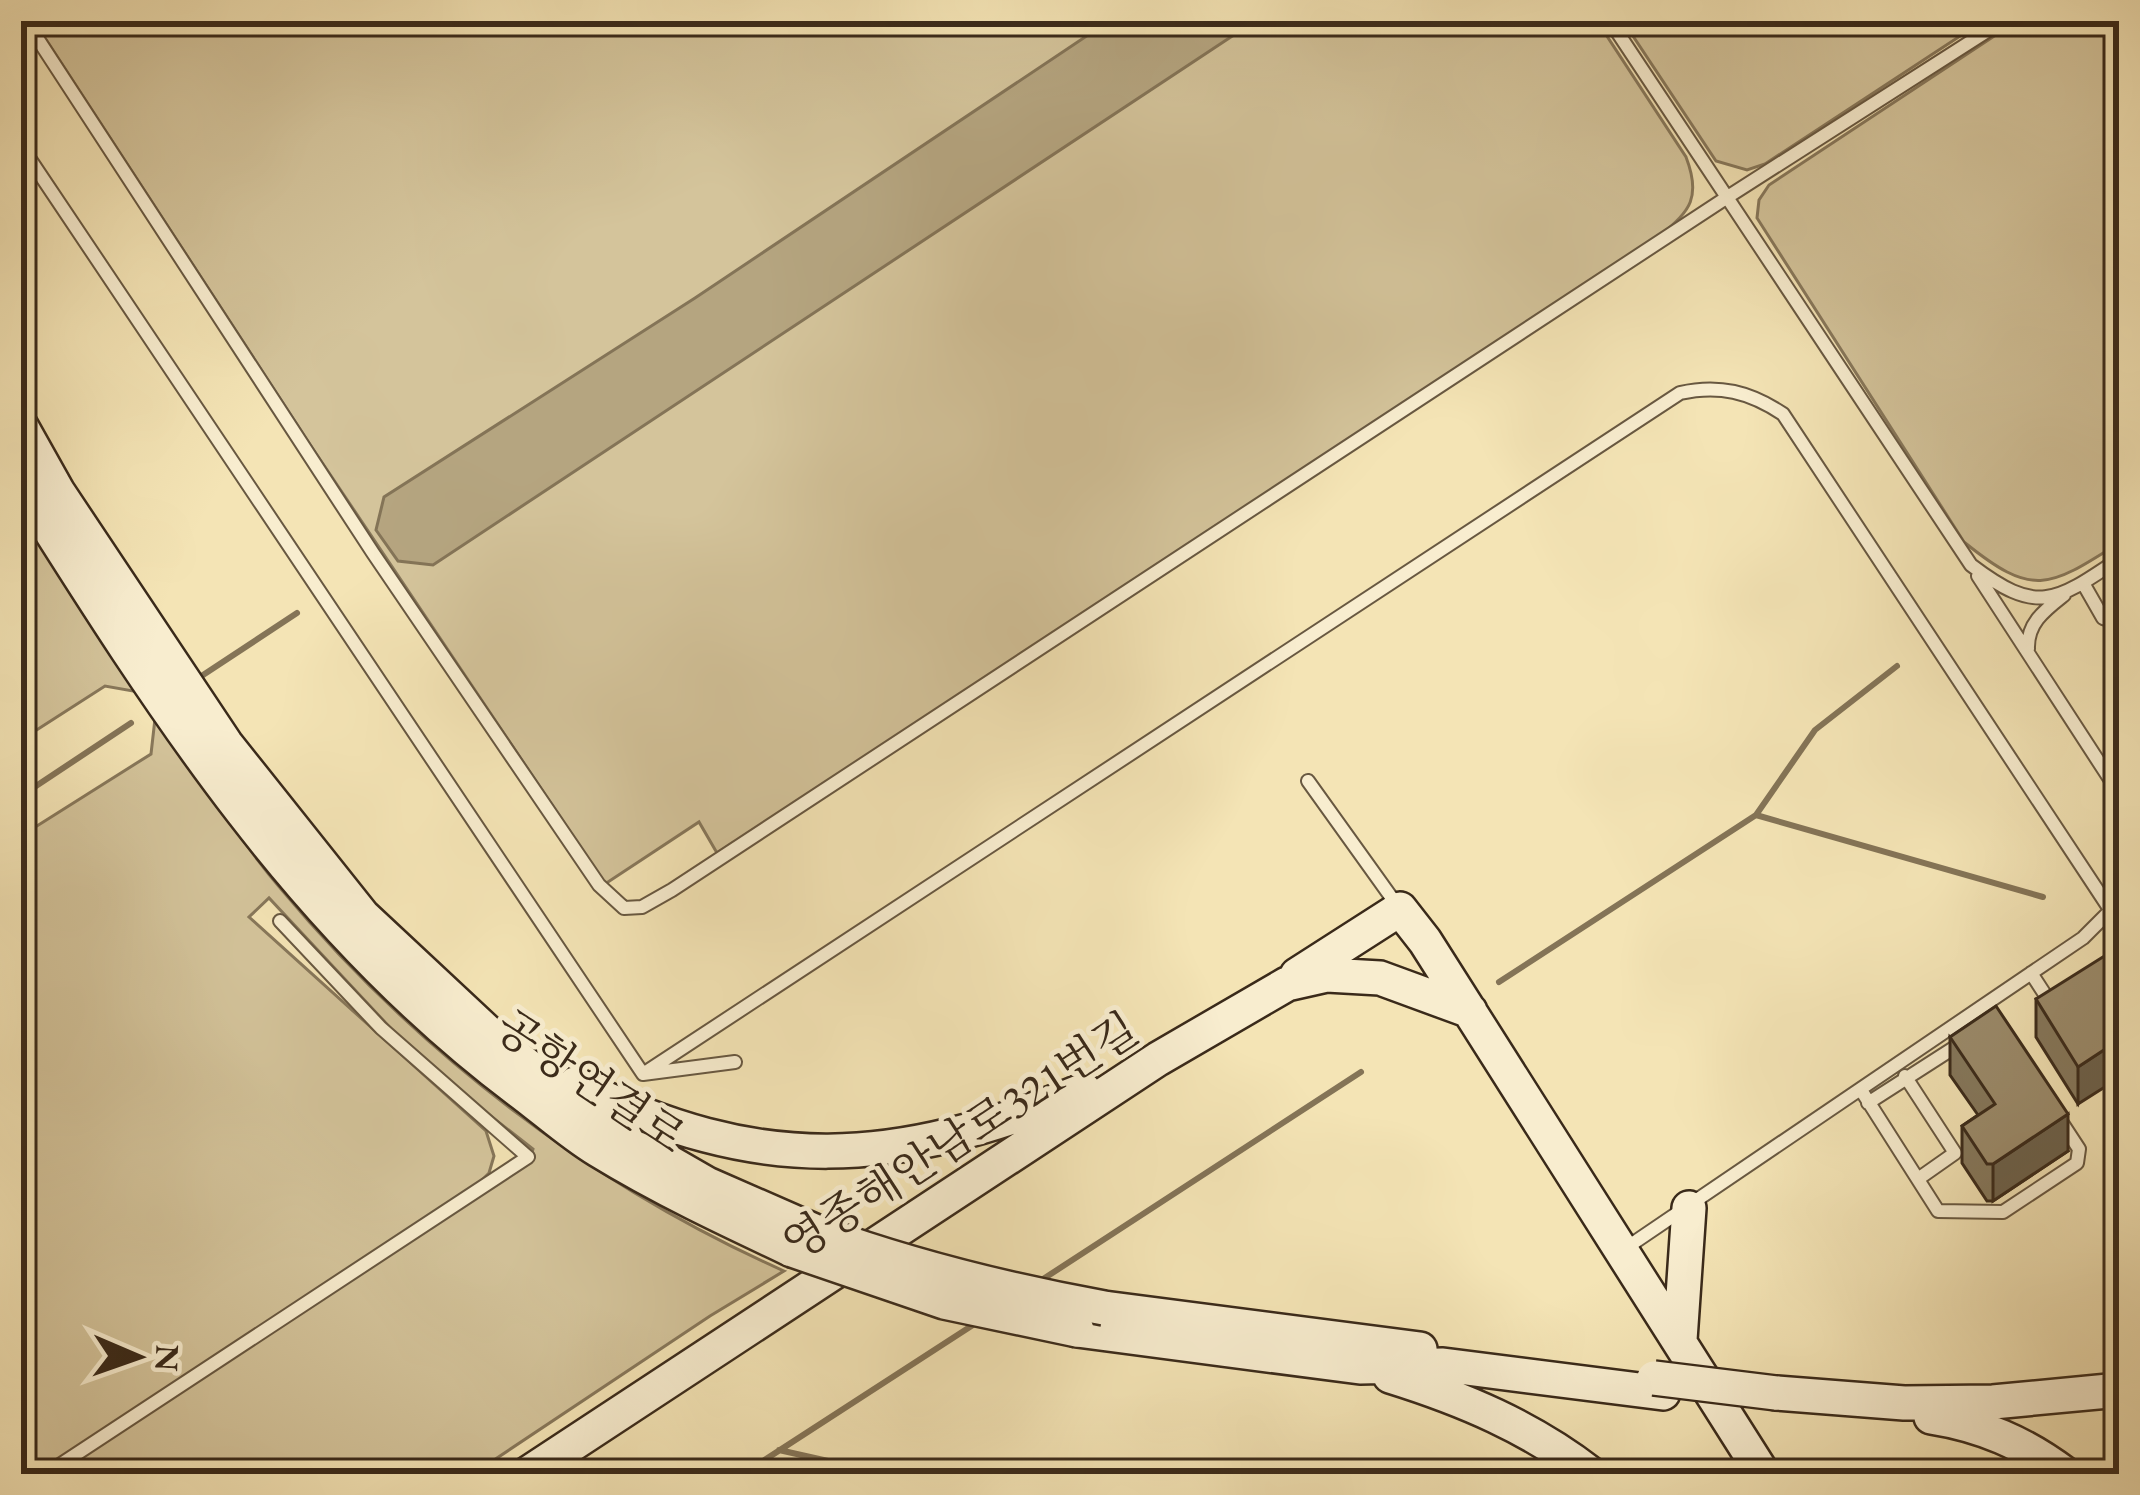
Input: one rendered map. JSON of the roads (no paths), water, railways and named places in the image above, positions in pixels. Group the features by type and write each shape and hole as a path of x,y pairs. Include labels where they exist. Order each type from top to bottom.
{"street":[{"name":"공항연결로","path":"21,426 58,492 226,744 363,916 498,1042 595,1119 805,1241 944,1302 1077,1330 1360,1367"},
{"name":"공항연결로","path":"21,484 193,749 292,878 374,968 456,1044 596,1148 712,1212 805,1241 1009,1291 1659,1386"},
{"path":"1265,995 1400,909 1470,1011 1763,1474"},
{"name":"영종해안남로321번길","path":"526,1474 1157,1059 1265,995 1304,979 1348,974 1380,978 1470,1011"},
{"path":"498,1042 620,1106 674,1126 778,1150 844,1154 971,1130 1040,1108 1157,1059"},
{"path":"1680,1340 1689,1208"},
{"path":"1360,1367 1443,1365 1945,1419 1991,1430 2066,1474"},
{"path":"1360,1367 1463,1399 1526,1430 1592,1474"},
{"path":"1778,1400 1993,1402 2119,1390"}],"lane":[{"path":"26,21 374,553 599,885 624,908 642,907 689,880 2003,21"},
{"path":"1610,21 2119,794"},
{"path":"21,146 644,1074"},
{"path":"644,1074 1680,393 1706,387 1761,400 1783,414 2119,923"},
{"path":"2028,653 2028,636 2036,619 2119,559"},
{"path":"1971,565 2019,597 2065,594"},
{"path":"2083,583 2102,618 2119,623"},
{"path":"1308,781 1400,909"},
{"path":"1864,1097 1898,1065 2084,938 2110,910 2119,882"},
{"path":"46,1474 528,1156 381,1028 280,921"},
{"path":"2031,974 2046,996"},
{"path":"1620,1252 1864,1097 1906,1078 1966,1040"},
{"path":"644,1074 735,1062"},
{"path":"1898,1065 1955,1153 1918,1179"},
{"path":"1864,1097 1939,1211 2003,1212 2077,1163 2079,1149 2056,1114"}],"waterway":[{"path":"200,677 297,613"},
{"path":"1499,982 1756,815 1815,730 1897,666"},
{"path":"21,796 131,723"},
{"path":"1756,815 2043,897"},
{"path":"1037,1283 1361,1072"},
{"path":"743,1474 976,1323"},
{"path":"779,1450 886,1474"}]}
